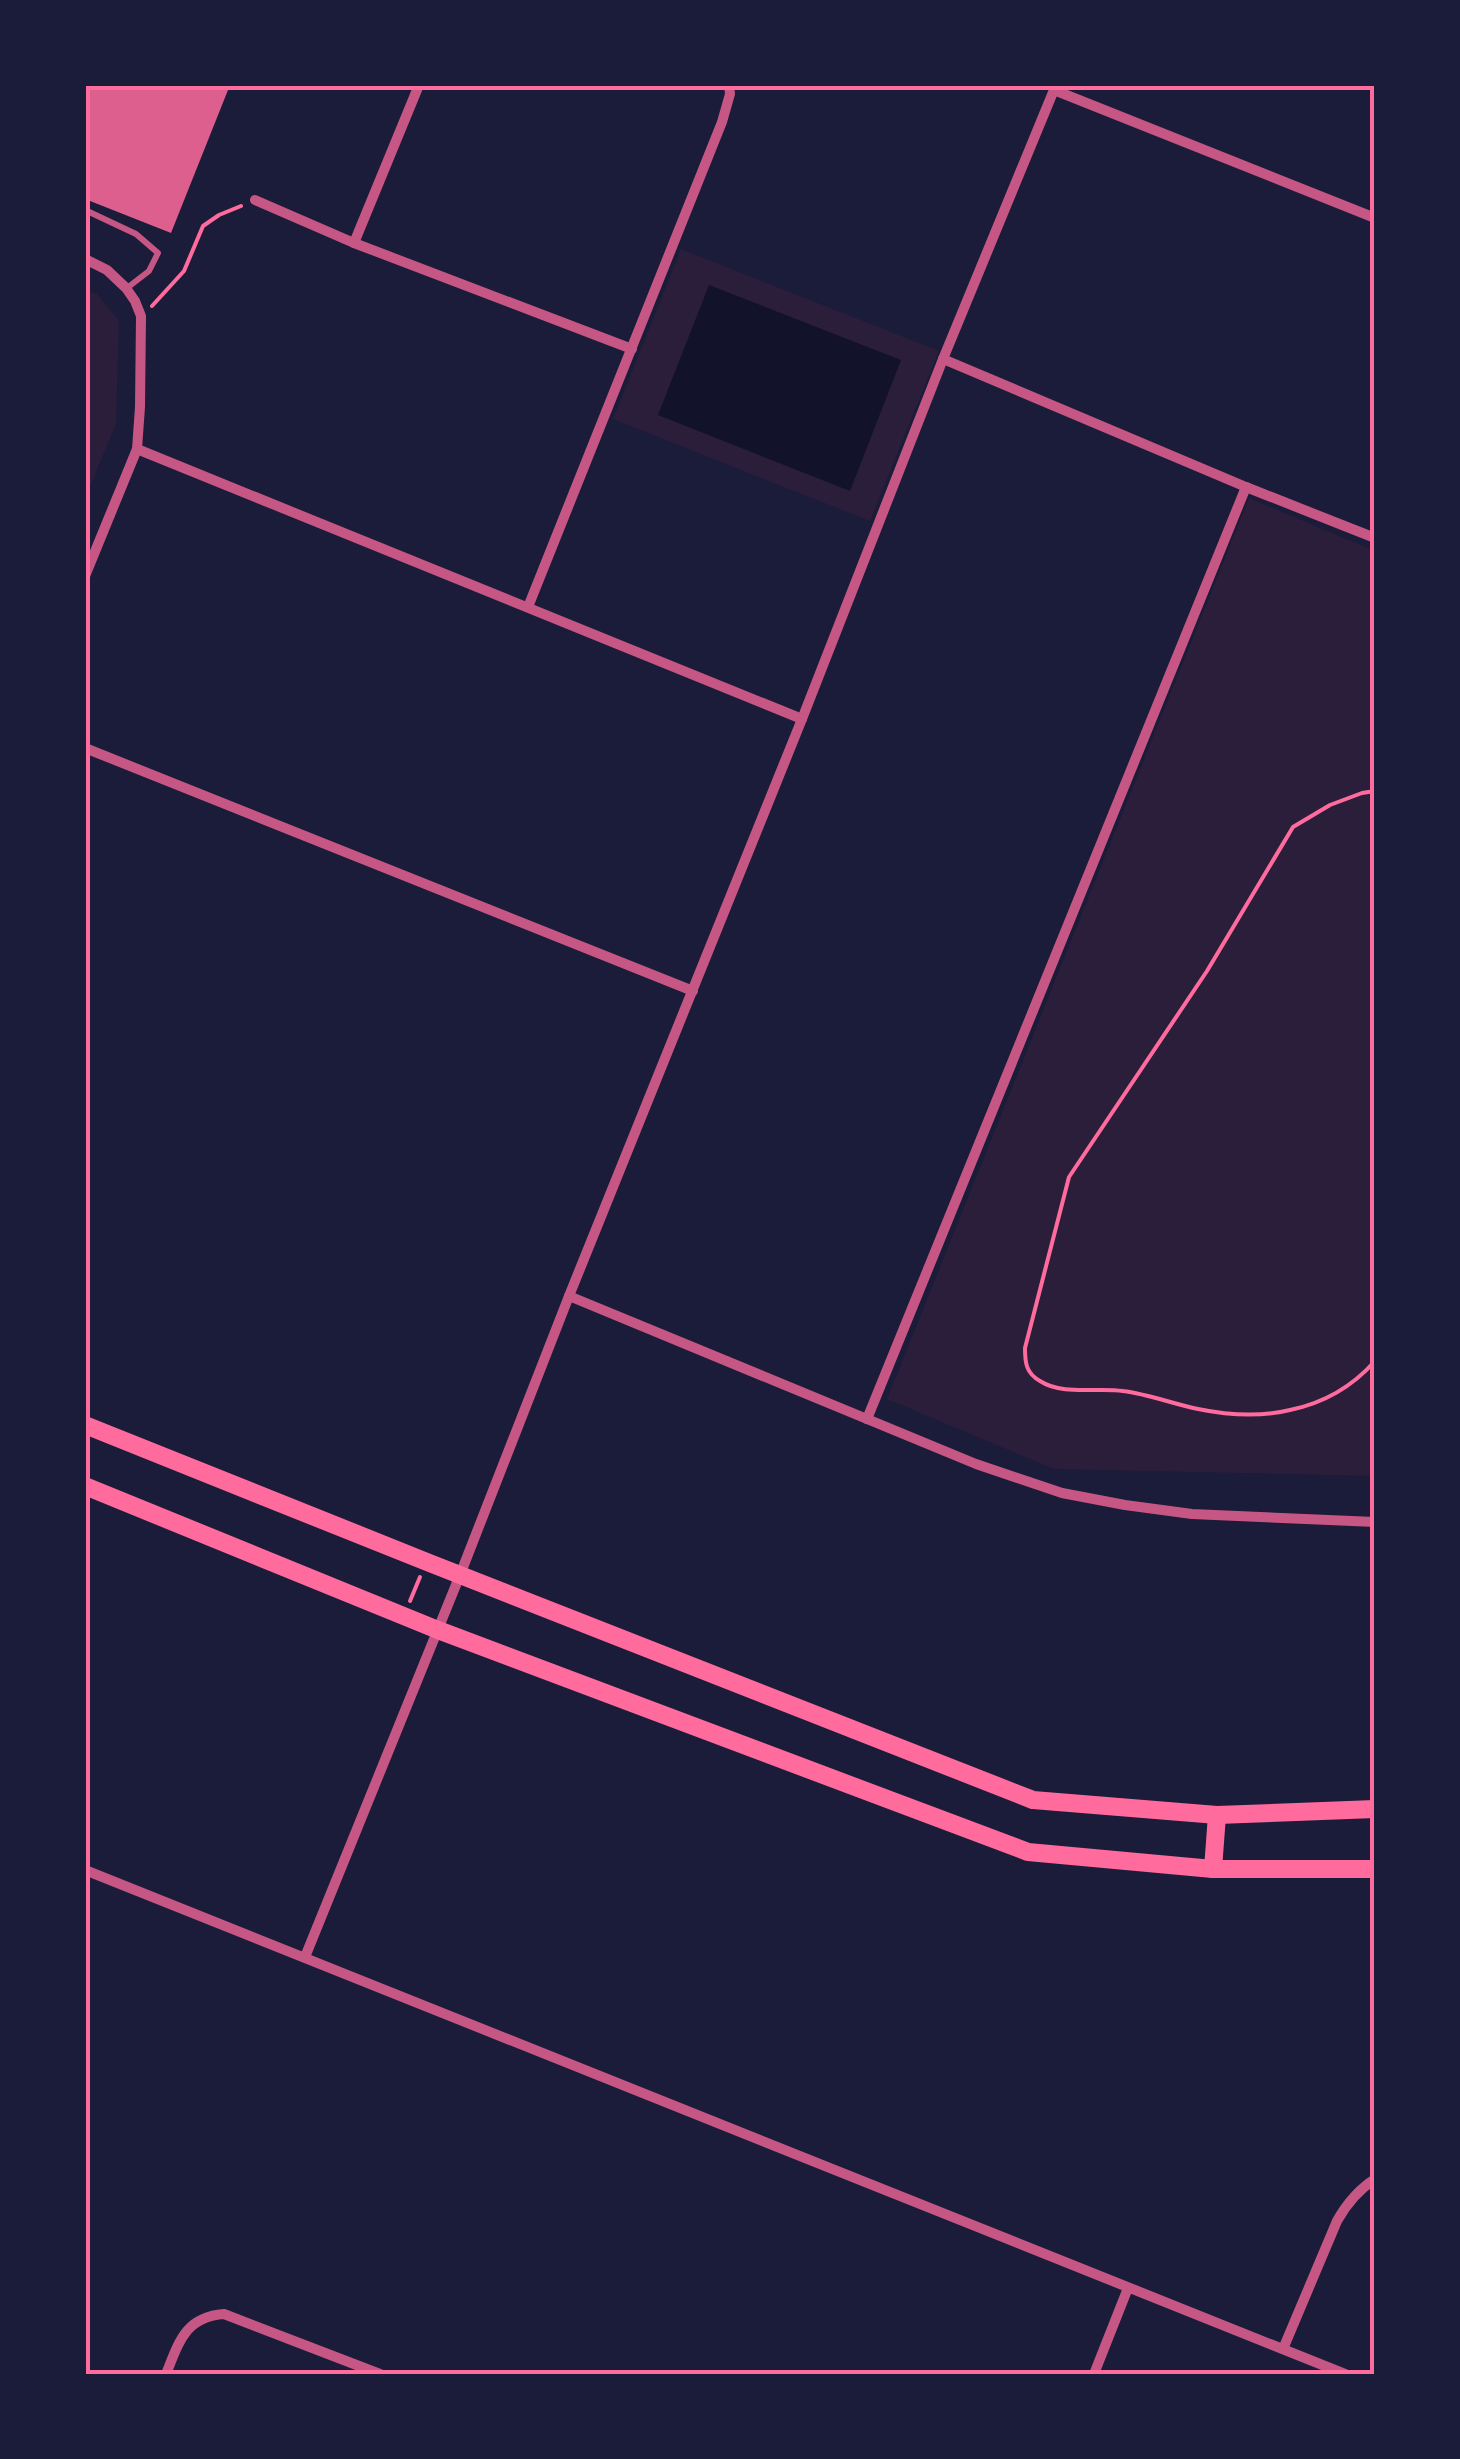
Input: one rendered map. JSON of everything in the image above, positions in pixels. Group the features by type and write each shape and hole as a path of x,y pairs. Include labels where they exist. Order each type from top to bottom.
{"main road":[{"path":"85,1425 1033,1800 1217,1815 1375,1810"},
{"path":"85,1486 438,1630 1028,1852 1213,1869 1375,1870"},
{"path":"1213,1869 1217,1815"}],"street":[{"path":"354,244 419,85"},
{"path":"528,607 722,122 729,85"},
{"path":"305,1957 1055,87 1375,218"},
{"path":"255,200 354,244 632,349"},
{"path":"85,259 107,270 126,288 141,316 137,449 85,576"},
{"path":"943,360 1375,538"},
{"path":"137,449 802,718"},
{"path":"867,1419 1246,487"},
{"path":"85,748 693,991"},
{"path":"569,1296 976,1464 1062,1493 1192,1514 1375,1522"},
{"path":"85,1870 1345,2374"},
{"path":"1283,2349 1336,2221 1348,2201 1375,2179"},
{"path":"1094,2374 1128,2288"},
{"path":"166,2374 184,2333 208,2316 224,2314 380,2374"}],"lane":[{"path":"85,210 136,234 158,253 149,271 126,288"}],"path":[{"path":"141,316 184,271 202,226 255,200"},
{"path":"1375,791 1330,804 1293,827 1207,972 1069,1177 1024,1363 1042,1383 1059,1388 1122,1390 1197,1409 1238,1414 1289,1411 1340,1393 1375,1361"},
{"path":"404,1616 427,1562"}],"shaded area":[{"path":"681,249 939,351 870,521 613,419"},
{"path":"709,285 901,360 850,491 658,415"},
{"path":"85,289 97,294 119,321 116,424 85,498"},
{"path":"1249,498 1375,551 1375,1476 1054,1469 887,1399"}],"building":[{"path":"85,85 230,85 171,233 85,199"}]}
